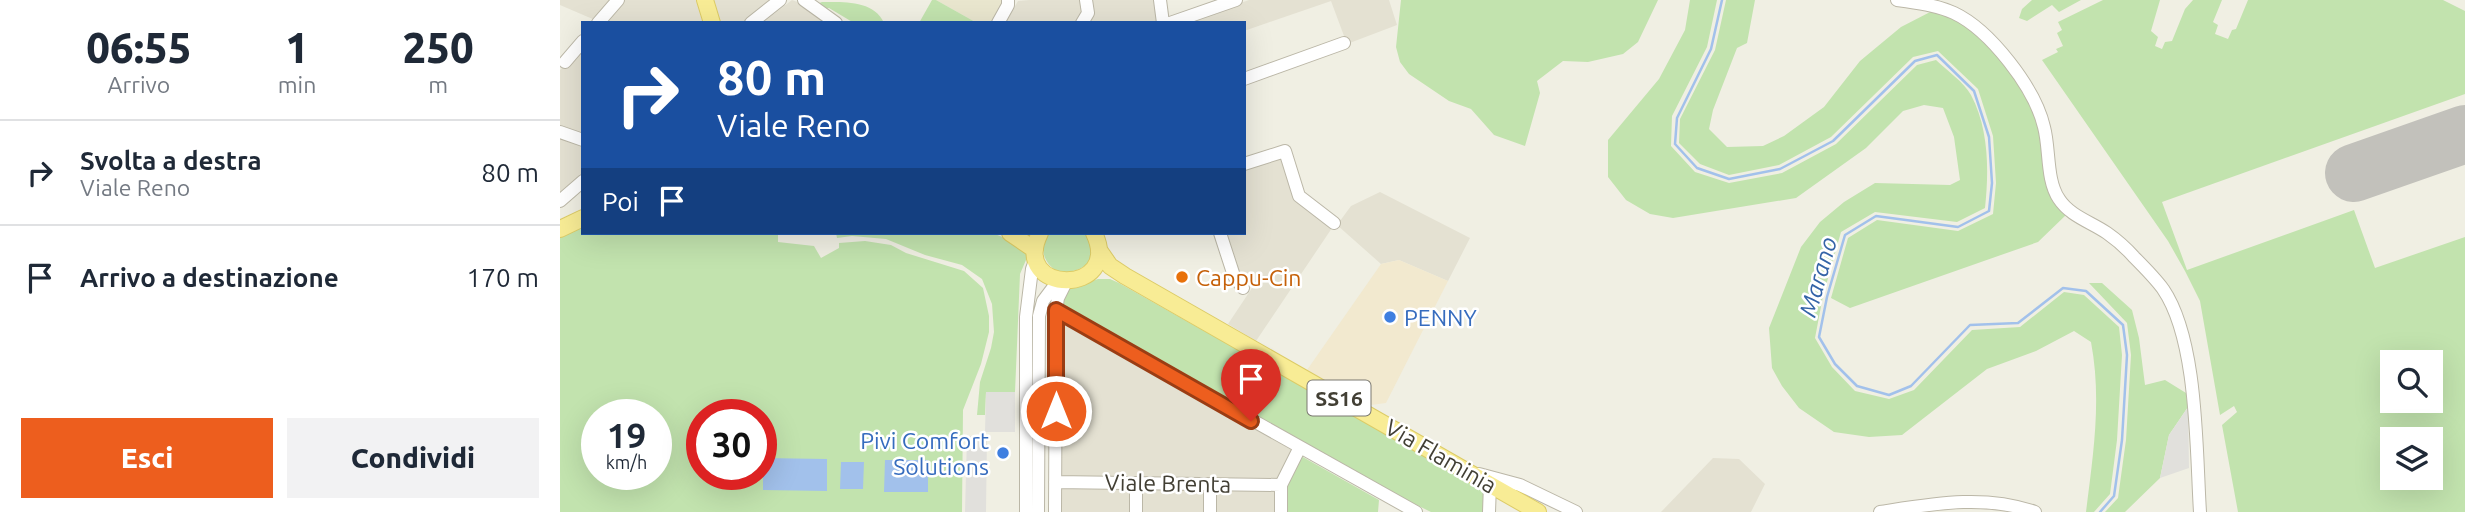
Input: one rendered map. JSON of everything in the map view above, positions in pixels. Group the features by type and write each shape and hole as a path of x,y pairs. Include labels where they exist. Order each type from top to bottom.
{"main road":[{"path":"705,0 711,21"},
{"path":"560,229 581,219"},
{"path":"1012,235 1035,254 1044,272 1069,280 1104,274 1125,276"},
{"path":"1035,254 1040,235"},
{"name":"SS16","path":"1095,235 1099,250"},
{"path":"1069,280 1094,266 1099,250"},
{"name":"Via Flaminia","path":"1099,250 1110,266 1125,276 1538,512"}],"street":[{"path":"601,21 618,0"},
{"path":"754,21 780,0"},
{"path":"804,0 833,21"},
{"path":"999,21 1009,5 1008,0"},
{"path":"1083,21 1087,13 1086,0"},
{"path":"1160,0 1163,21"},
{"path":"1175,21 1218,3 1236,0"},
{"path":"1897,0 1933,3 1951,11 1977,27 2009,61 2031,96 2043,122 2054,187 2059,200 2068,209 2120,242 2163,290 2190,364 2200,512"},
{"path":"565,62 581,43"},
{"path":"1246,78 1344,43"},
{"path":"560,132 581,139"},
{"path":"1246,163 1285,151 1299,196 1334,223"},
{"path":"560,201 581,183"},
{"path":"1221,235 1234,275 1243,288"},
{"path":"1026,512 1026,317 1035,254"},
{"path":"1055,512 1056,310 1058,298 1069,280"},
{"path":"1038,512 1039,316 1043,301 1069,280"},
{"path":"1056,310 1299,449 1416,512"},
{"path":"1281,512 1281,485 1299,449"},
{"path":"1468,471 1520,485 1576,512"},
{"name":"Viale Brenta","path":"1055,482 1281,485"},
{"path":"1136,483 1136,512"},
{"path":"1210,484 1210,512"},
{"path":"1489,512 1490,484"},
{"path":"1880,512 1939,503 1983,501 2014,505 2035,512"}],"shaded area":[{"path":"560,0 612,0 595,20 560,5"},
{"path":"622,0 696,0 702,21 607,21"},
{"path":"712,0 773,0 747,21 718,21"},
{"path":"792,0 803,4 825,21 765,21"},
{"path":"936,0 1002,0 992,21 973,21"},
{"path":"1080,0 1081,13 1076,21 1006,21 1018,1"},
{"path":"1092,0 1155,0 1158,21 1091,21 1094,16"},
{"path":"1249,0 1389,0 1397,25 1347,44 1331,1 1246,30 1246,21 1189,21"},
{"path":"581,47 581,137 560,129 560,70"},
{"path":"560,135 581,142 581,177 560,197"},
{"path":"1281,158 1295,200 1332,228 1256,341 1228,324 1252,288 1236,278 1223,235 1246,235 1246,169"},
{"path":"1380,192 1470,238 1448,281 1399,260 1381,264 1337,225 1351,206"},
{"path":"1399,260 1448,281 1386,403 1371,405 1307,370 1381,264"},
{"path":"1061,318 1293,451 1279,479 1060,476"},
{"path":"986,392 1015,392 1015,432 985,432"},
{"path":"2188,407 2189,468 2160,478 2169,435"},
{"path":"967,436 987,436 986,512 965,512"},
{"path":"1713,458 1739,459 1765,484 1751,512 1661,512"},
{"path":"1060,487 1130,488 1129,512 1060,512"},
{"path":"1142,489 1205,489 1204,512 1142,512"},
{"path":"1216,490 1275,490 1275,512 1216,512"}],"green space":[{"path":"932,0 936,0 973,21 920,21"},
{"path":"1401,0 1658,0 1638,42 1623,54 1588,62 1563,61 1537,81 1540,93 1525,146 1494,135 1471,109 1449,101 1409,74 1400,62 1396,47"},
{"path":"1690,0 1717,0 1707,47 1672,116 1671,146 1695,172 1729,183 1782,173 1836,144 1917,65 1936,60 1968,90 1977,108 1984,136 1987,165 1985,208 1957,222 1875,212 1841,232 1823,296 1815,338 1832,367 1855,391 1889,399 1914,390 1972,330 2020,327 2064,292 2084,295 2119,327 2122,355 2117,440 2110,494 2094,512 2086,512 2095,427 2094,364 2091,342 2074,331 2036,351 1987,369 1902,435 1869,437 1834,432 1799,408 1772,368 1769,328 1801,247 1820,222 1844,202 1875,183 1950,185 1960,180 1954,137 1943,108 1924,105 1903,111 1866,148 1796,198 1673,218 1650,214 1626,200 1608,177 1608,140 1659,79 1685,30"},
{"path":"1726,0 1755,0 1747,43 1737,48 1713,110 1709,129 1727,147 1763,146 1784,136 1824,107 1860,61 1901,27 1934,10 1961,22 1975,32 2018,83 2034,110 2038,123 2051,195 2066,215 2038,242 1850,308 1831,298 1848,238 1877,220 1958,231 1993,214 1996,183 1993,136 1978,89 1938,51 1913,57 1831,137 1779,165 1729,175 1700,164 1679,143 1680,119 1715,50"},
{"path":"2032,0 2081,0 2059,12 2052,5 2027,21 2019,18 2022,9"},
{"path":"2103,0 2160,0 2151,31 2158,37 2155,46 2162,49 2165,42 2172,41 2185,9 2193,0 2222,0 2213,22 2218,25 2215,34 2228,39 2232,30 2236,29 2248,0 2443,0 2465,11 2465,94 2162,202 2187,270 2354,210 2375,268 2465,237 2465,512 2238,512 2222,425 2237,412 2234,406 2220,415 2200,301 2168,241 2042,60 2058,52 2056,49 2063,46 2057,33 2062,30 2058,22"},
{"path":"848,3 866,6 883,21 851,21 829,8 821,10 817,4"},
{"path":"581,226 581,235 778,235 778,242 814,246 821,258 839,248 839,243 865,241 891,245 906,253 964,271 983,288 989,316 989,332 981,364 963,410 962,512 560,512 560,237"},
{"path":"836,235 997,235 1013,241 1026,252 1026,260 1020,274 1015,392 986,392 985,415 977,415 980,382 994,332 992,304 982,279 962,265 925,255 886,239 852,236 837,238"},
{"path":"1048,235 1086,235 1090,243 1091,257 1088,263 1077,270 1059,273 1046,260 1044,245"},
{"path":"1098,279 1110,279 1119,283 1476,484 1484,492 1484,512 1431,512 1386,490 1061,307 1062,294 1070,288"},
{"path":"2089,283 2102,283 2132,310 2139,338 2145,385 2165,380 2186,393 2188,407 2169,435 2160,478 2125,512 2105,512 2118,498 2126,440 2131,355 2127,323"},
{"path":"1301,456 1379,500 1378,512 1286,512 1286,488"}],"water":[{"path":"777,458 827,459 827,491 763,490 777,490"},
{"path":"885,460 928,460 928,492 884,492"},
{"path":"841,462 864,462 863,489 840,489"}],"waterway":[{"name":"Marano","path":"1722,0 1711,49 1677,118 1675,144 1697,168 1729,179 1780,169 1833,141 1915,61 1937,55 1974,91 1989,137 1992,183 1989,211 1958,227 1876,216 1845,235 1827,297 1819,337 1835,364 1857,386 1889,395 1911,386 1970,325 2018,323 2063,288 2086,291 2123,325 2127,355 2122,440 2114,496 2100,512"}],"runway":[{"path":"2354,173 2465,134"}],"place":[{"name":"Cappu-Cin","path":"1182,277"},
{"name":"PENNY","path":"1390,317"},
{"name":"Pivi Comfort Solutions","path":"1003,453"}],"route":[{"path":"1056,411 1056,310 1251,421"}]}
